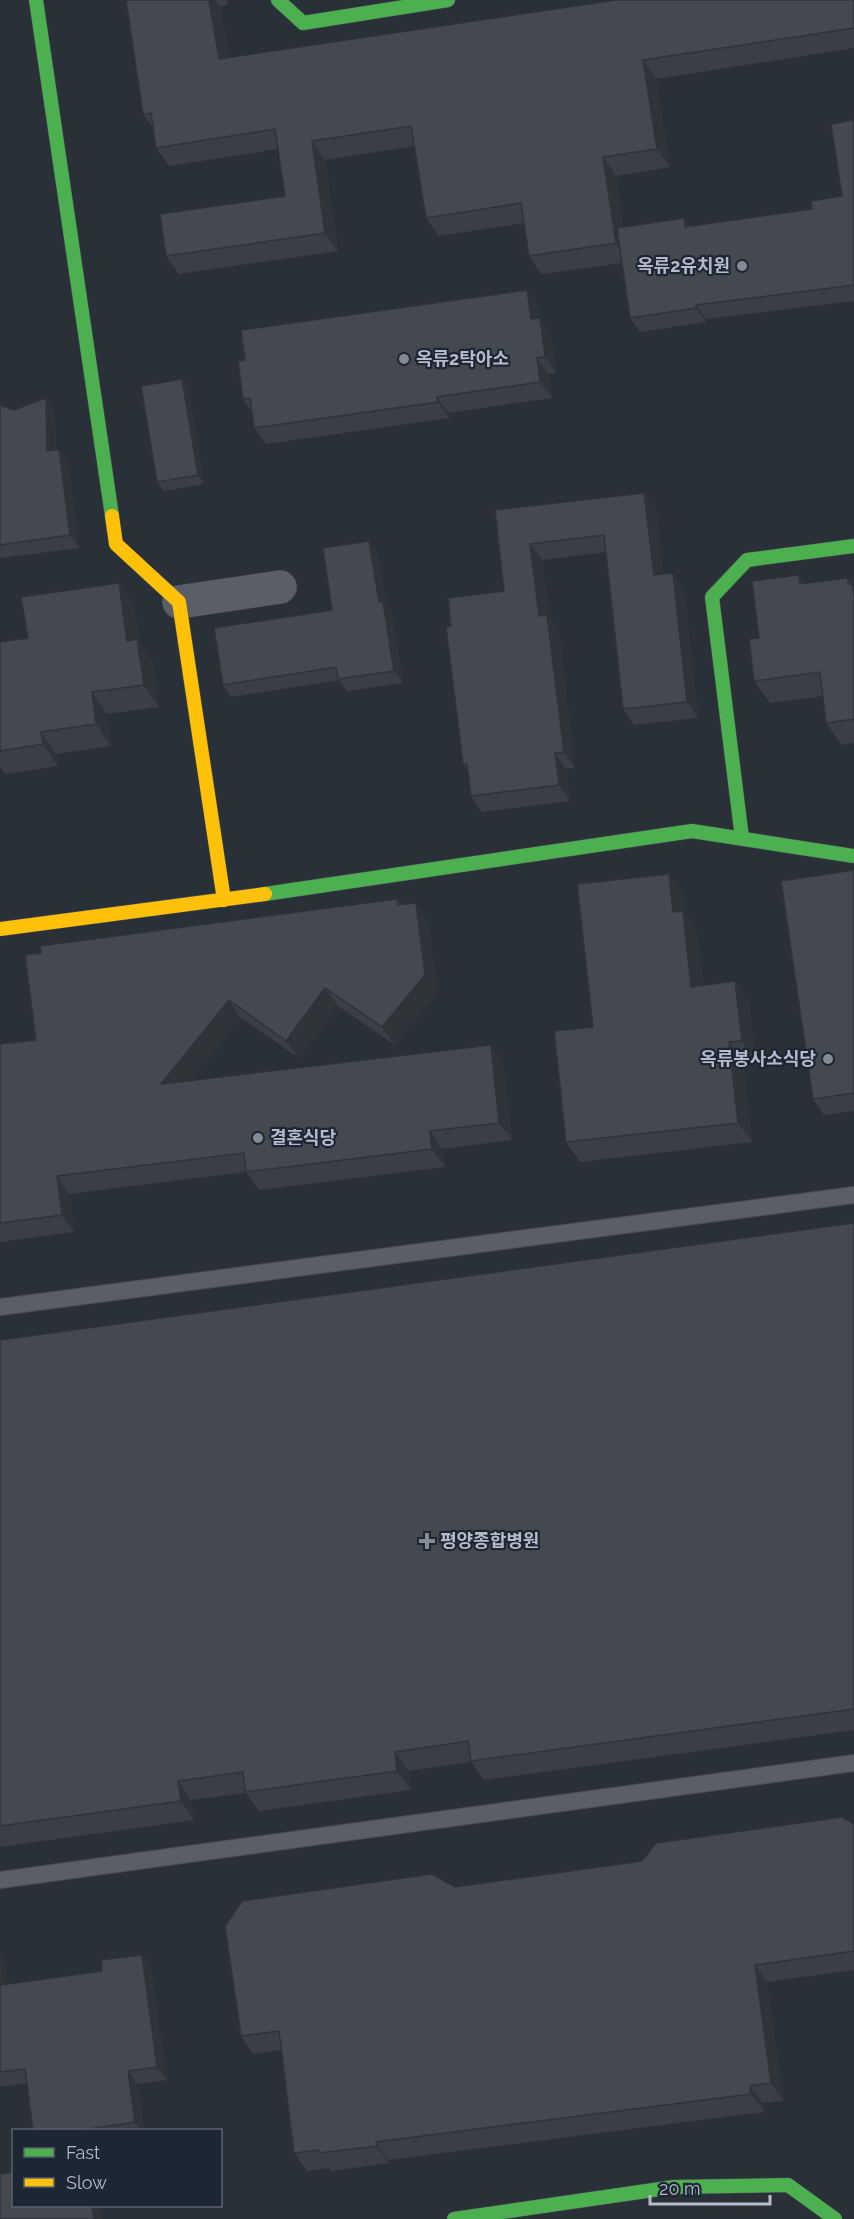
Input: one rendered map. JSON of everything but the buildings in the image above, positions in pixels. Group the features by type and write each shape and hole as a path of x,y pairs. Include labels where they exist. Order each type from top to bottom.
{"street":[{"path":"36,0 116,544 179,602 224,900"},
{"path":"278,0 303,23 448,0"},
{"path":"742,838 712,597 747,560 854,546"},
{"path":"179,602 280,587"},
{"path":"0,930 224,900 692,831 854,856"},
{"path":"454,2219 674,2187 788,2185 835,2219"}],"lane":[{"path":"0,1307 854,1196"},
{"path":"0,1880 854,1763"}],"traffic: fast":[{"path":"36,0 112,516"},
{"path":"278,0 303,23 448,0"},
{"path":"742,838 712,597 747,560 854,546"},
{"path":"265,894 692,831 854,856"},
{"path":"454,2219 674,2187 788,2185 835,2219"}],"traffic: slow":[{"path":"112,516 116,544 179,602 224,900"},
{"path":"0,929 265,894"}],"place":[{"name":"옥류2유치원","path":"742,266"},
{"name":"옥류2탁아소","path":"404,359"},
{"name":"옥류봉사소식당","path":"828,1059"},
{"name":"결혼식당","path":"258,1138"},
{"name":"평양종합병원","path":"427,1541"}]}
